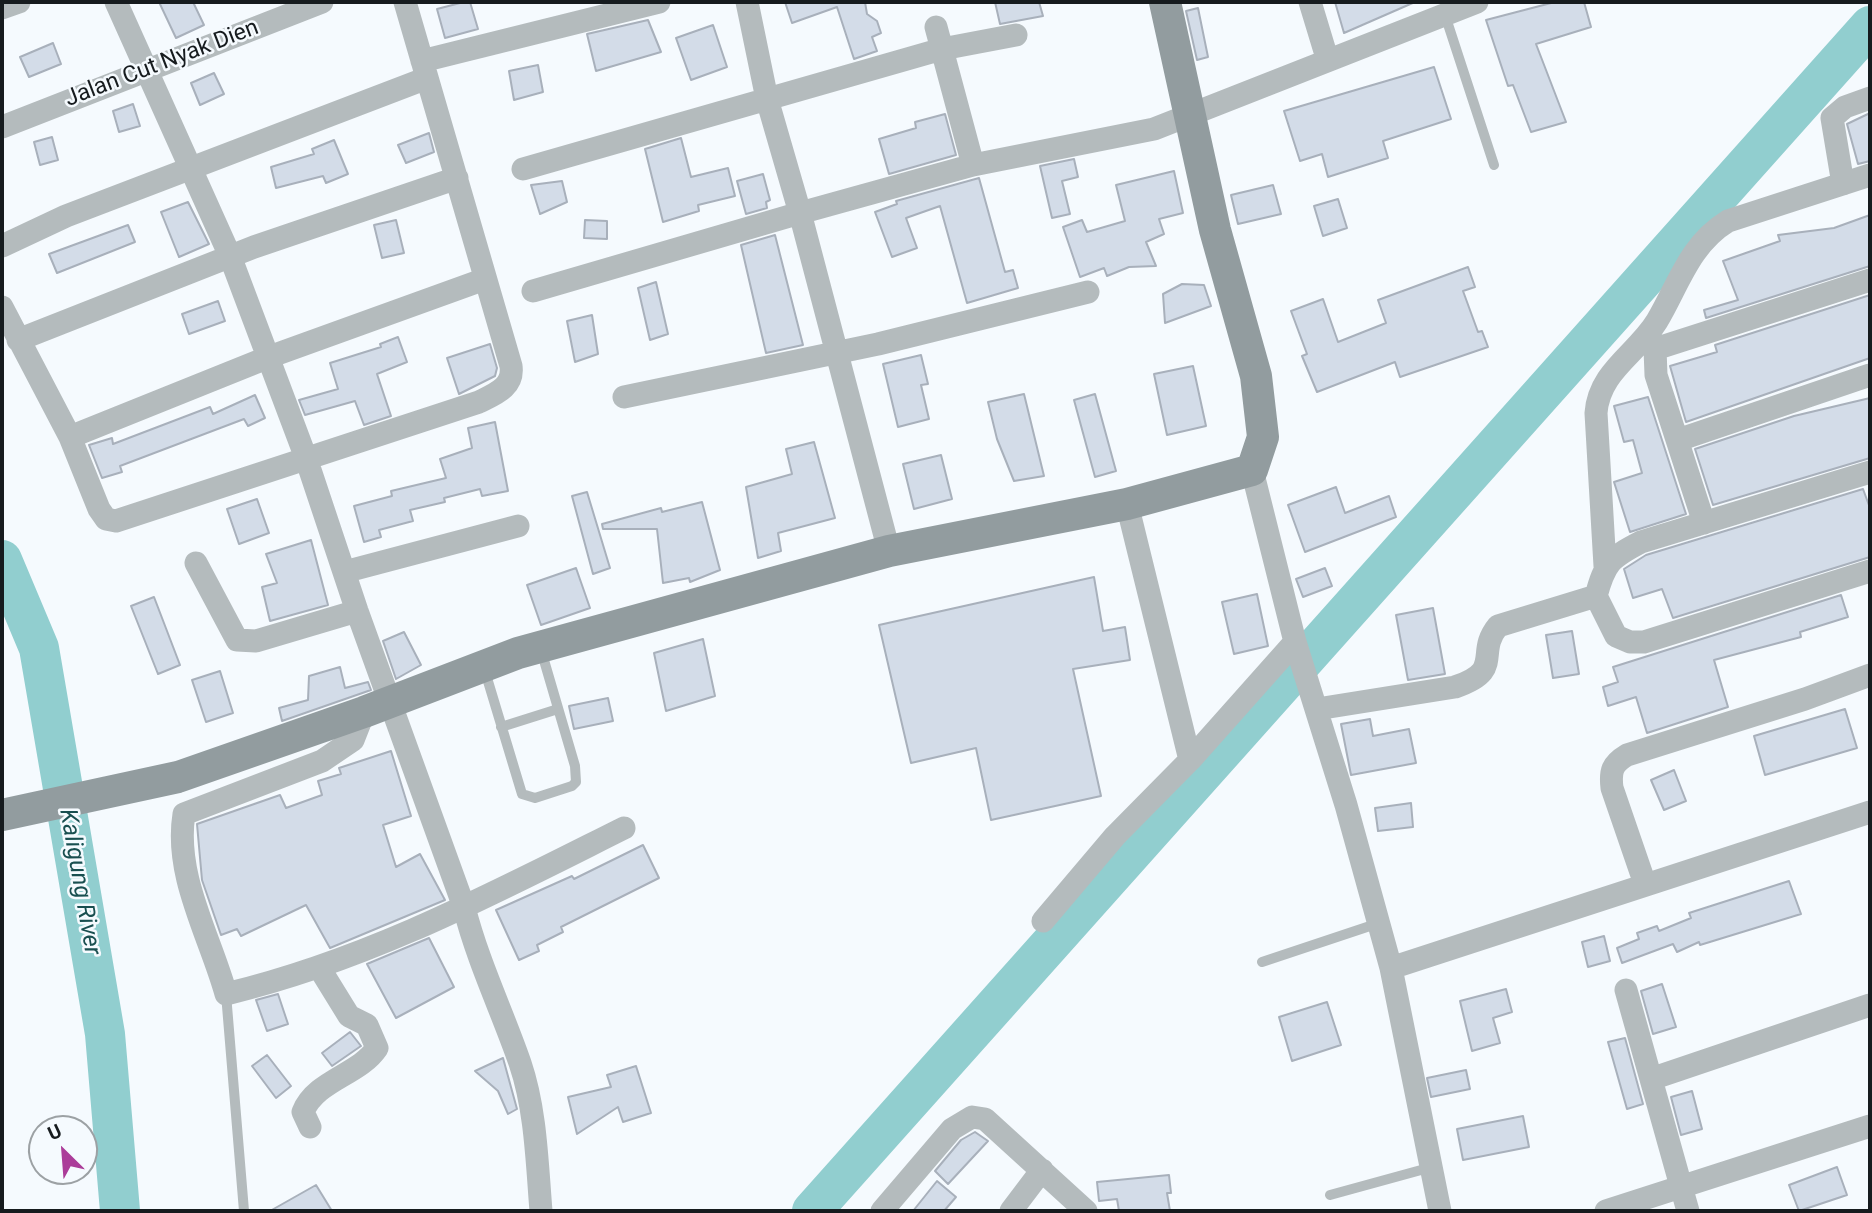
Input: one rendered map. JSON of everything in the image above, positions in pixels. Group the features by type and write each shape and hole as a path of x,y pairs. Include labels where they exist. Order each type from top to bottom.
{"main road":[{"path":"2,815 159,782 377,707 483,666 889,551 1127,504 1252,470 1264,437 1256,376 1228,284 1165,2"}],"street":[{"path":"2,8 19,2"},
{"path":"116,2 230,256 269,358 357,611 377,707 464,907 473,944 521,1065 531,1105 541,1211"},
{"name":"Jalan Cut Nyak Dien","path":"2,127 146,68 322,2"},
{"path":"2,307 70,437 99,509 106,519 116,521 479,402 507,385 513,375 511,366 405,2"},
{"path":"2,246 65,216 190,169 424,69 659,2"},
{"path":"747,2 766,99 800,213 889,551"},
{"path":"1310,2 1327,58"},
{"path":"533,291 973,165 1154,128 1327,58 1404,33 1477,2"},
{"path":"936,27 973,165"},
{"path":"523,169 942,49 1016,35"},
{"path":"1843,184 1832,118 1845,107 1870,98"},
{"path":"1704,523 1656,374 1657,322 1672,287 1698,245 1728,221 1870,175"},
{"path":"18,340 230,256 457,178"},
{"path":"70,437 269,358 485,279"},
{"path":"1655,349 1870,280"},
{"path":"624,397 836,353 1088,292"},
{"path":"1657,322 1609,374 1597,398 1605,566 1596,596 1616,636 1630,642 1644,642 1870,571"},
{"path":"1678,440 1870,376"},
{"path":"1252,470 1297,647 1391,968 1440,1211"},
{"path":"1605,566 1641,542 1870,472"},
{"path":"1127,504 1190,760"},
{"path":"344,572 518,527"},
{"path":"196,563 237,640 256,641 357,611"},
{"path":"1315,702 1455,687 1471,681 1486,667 1493,632 1498,625 1596,596"},
{"path":"1043,921 1115,836 1297,647"},
{"path":"1645,884 1612,788 1611,773 1615,762 1627,755 1805,699 1870,675"},
{"path":"377,707 353,740 322,761 184,814 180,837 185,874 226,994 320,969 464,907 624,828"},
{"path":"1391,968 1870,813"},
{"path":"310,1127 303,1112 307,1102 332,1079 373,1054 377,1048 367,1025 349,1016 320,969"},
{"path":"1626,990 1689,1211"},
{"path":"1651,1079 1870,1004"},
{"path":"882,1211 952,1129 972,1117 985,1119 1086,1211"},
{"path":"1606,1211 1681,1184 1870,1126"},
{"path":"1011,1211 1042,1170"}],"lane":[{"path":"1445,15 1494,166"},
{"path":"483,666 522,794 535,798 576,783 575,766 540,648"},
{"path":"501,727 558,709"},
{"path":"1262,962 1378,923"},
{"path":"226,994 244,1211"},
{"path":"1330,1195 1432,1167"}],"building":[{"path":"159,2 193,2 204,25 176,38"},
{"path":"470,2 478,29 445,38 437,9"},
{"path":"785,2 865,2 867,14 877,21 881,33 872,37 877,51 854,59 837,7 792,23"},
{"path":"995,2 1039,2 1043,16 1000,24"},
{"path":"1335,2 1415,2 1344,33"},
{"path":"1555,2 1584,2 1591,27 1536,44 1566,122 1531,132 1513,85 1508,86 1486,20"},
{"path":"1198,8 1208,57 1197,60 1186,11"},
{"path":"648,20 661,52 596,71 587,34"},
{"path":"713,25 727,67 691,80 676,38"},
{"path":"53,43 61,64 29,77 20,57"},
{"path":"538,65 543,92 514,100 509,71"},
{"path":"1434,67 1451,119 1383,141 1388,158 1328,177 1322,154 1300,161 1284,111"},
{"path":"214,73 224,94 200,105 191,83"},
{"path":"133,104 140,126 119,132 113,111"},
{"path":"1870,113 1870,161 1858,164 1847,124"},
{"path":"945,114 956,155 889,174 879,139 916,128 915,122"},
{"path":"429,133 434,152 406,163 398,145"},
{"path":"52,137 58,160 40,165 34,142"},
{"path":"681,138 691,177 728,168 735,196 698,205 699,211 663,222 645,149"},
{"path":"334,140 348,174 326,183 323,176 276,188 271,167 314,154 312,149"},
{"path":"1074,159 1078,177 1062,181 1070,214 1052,218 1040,166"},
{"path":"1174,171 1183,213 1159,219 1164,234 1146,242 1156,266 1129,267 1107,276 1104,268 1080,277 1063,227 1082,220 1087,232 1125,221 1116,185"},
{"path":"763,174 770,200 766,202 767,208 746,214 737,181"},
{"path":"979,178 1005,272 1013,270 1018,288 967,303 940,206 906,218 917,248 892,257 875,212 897,204 896,201"},
{"path":"562,181 567,202 540,214 531,185"},
{"path":"1273,185 1281,214 1238,224 1231,195"},
{"path":"1338,199 1347,228 1323,236 1314,206"},
{"path":"188,202 209,244 179,257 161,212"},
{"path":"1870,215 1870,266 1706,318 1704,310 1738,300 1723,261 1780,241 1778,235 1834,228"},
{"path":"396,220 404,253 382,258 374,225"},
{"path":"585,220 607,221 607,239 584,238"},
{"path":"128,225 135,242 57,273 49,254"},
{"path":"775,235 803,345 766,353 741,245"},
{"path":"1468,267 1475,287 1463,291 1478,332 1482,331 1488,347 1400,377 1395,362 1317,392 1302,356 1307,354 1291,311 1323,299 1338,342 1386,323 1378,300"},
{"path":"656,282 668,334 650,340 638,288"},
{"path":"1182,284 1204,285 1211,306 1165,323 1163,294"},
{"path":"1870,295 1870,358 1686,422 1670,366 1717,352 1715,345"},
{"path":"218,301 225,321 189,334 182,314"},
{"path":"592,315 598,354 575,362 567,321"},
{"path":"398,337 407,362 377,374 391,416 364,425 355,401 305,415 299,400 338,389 330,363 381,347 380,344"},
{"path":"490,344 497,368 495,376 459,394 447,358"},
{"path":"921,355 928,384 921,385 929,419 898,427 883,364"},
{"path":"1193,366 1206,426 1167,435 1154,374"},
{"path":"1024,394 1044,476 1014,481 997,439 988,402"},
{"path":"1095,394 1116,471 1095,477 1074,400"},
{"path":"255,395 265,418 248,426 244,419 120,466 122,472 102,478 89,445 112,438 113,444 210,407 213,414"},
{"path":"1648,397 1686,514 1630,532 1614,482 1642,473 1633,440 1624,442 1614,406"},
{"path":"1870,398 1870,458 1713,505 1695,449 1794,416"},
{"path":"495,422 508,491 482,496 480,489 444,498 445,502 410,510 413,521 379,530 381,537 364,542 354,506 392,496 391,491 446,478 440,459 472,448 468,428"},
{"path":"814,442 835,518 778,533 781,551 758,558 746,487 792,474 786,449"},
{"path":"941,455 952,499 914,509 903,464"},
{"path":"1336,487 1345,513 1389,496 1396,517 1305,552 1288,505"},
{"path":"1863,489 1870,508 1870,557 1673,618 1662,589 1633,598 1624,569 1646,555"},
{"path":"587,492 610,568 593,574 572,496"},
{"path":"257,499 269,533 239,544 227,509"},
{"path":"702,502 720,570 690,582 689,578 663,583 657,529 603,529 602,524 661,508 662,512"},
{"path":"311,540 328,605 270,621 262,587 277,583 266,554"},
{"path":"576,568 590,608 541,625 527,585"},
{"path":"1325,568 1332,586 1303,597 1296,579"},
{"path":"1094,577 1103,631 1125,627 1130,660 1073,669 1101,796 991,820 976,748 911,763 879,625"},
{"path":"1257,594 1268,646 1234,654 1222,602"},
{"path":"1841,595 1848,617 1800,632 1801,637 1714,660 1728,707 1647,733 1636,697 1608,706 1603,687 1618,682 1613,667"},
{"path":"154,597 180,665 158,674 131,606"},
{"path":"1433,608 1445,674 1408,680 1396,615"},
{"path":"1572,631 1579,674 1553,678 1546,635"},
{"path":"404,632 421,665 396,679 383,641"},
{"path":"703,639 715,696 666,711 654,653"},
{"path":"340,667 345,688 368,682 371,690 282,721 279,708 308,700 309,676"},
{"path":"220,671 233,713 206,722 192,680"},
{"path":"608,698 613,721 574,729 569,706"},
{"path":"1845,709 1857,748 1765,775 1754,736"},
{"path":"1370,719 1373,736 1409,729 1416,763 1351,775 1341,724"},
{"path":"391,751 411,816 383,825 396,867 420,854 445,900 330,948 306,905 241,936 237,929 221,935 202,880 197,824 280,795 286,808 322,795 318,781 341,774 339,768"},
{"path":"1674,770 1686,801 1664,810 1651,780"},
{"path":"1411,803 1413,827 1378,831 1375,808"},
{"path":"643,845 659,878 561,927 563,932 537,945 539,951 519,960 496,910 572,876 574,879"},
{"path":"1789,881 1801,914 1700,945 1699,942 1677,952 1673,944 1622,963 1617,948 1639,939 1637,933 1657,926 1659,931 1691,918 1689,913"},
{"path":"1604,936 1610,961 1588,967 1582,942"},
{"path":"429,938 454,987 396,1018 367,964"},
{"path":"1662,984 1676,1027 1653,1034 1641,991"},
{"path":"1506,989 1512,1012 1493,1018 1500,1043 1472,1051 1460,1001"},
{"path":"278,994 288,1024 267,1031 256,1000"},
{"path":"1327,1002 1341,1045 1292,1061 1279,1017"},
{"path":"350,1032 361,1046 332,1066 322,1053"},
{"path":"1625,1038 1643,1104 1627,1109 1608,1042"},
{"path":"267,1055 291,1086 276,1098 252,1066"},
{"path":"503,1058 517,1109 508,1114 498,1091 475,1071"},
{"path":"636,1066 651,1113 623,1122 618,1107 577,1134 568,1097 611,1087 607,1075"},
{"path":"1466,1070 1470,1089 1431,1097 1427,1078"},
{"path":"1692,1091 1702,1129 1681,1135 1671,1097"},
{"path":"1523,1116 1529,1147 1463,1160 1457,1129"},
{"path":"975,1132 988,1141 948,1184 935,1171 961,1140"},
{"path":"1837,1167 1847,1195 1799,1211 1789,1185"},
{"path":"1169,1175 1171,1193 1167,1193 1170,1211 1119,1211 1117,1199 1099,1201 1097,1182"},
{"path":"937,1181 956,1197 944,1211 913,1211"},
{"path":"316,1185 332,1211 270,1211"}],"waterway":[{"path":"812,1211 1870,26"},
{"name":"Kaligung River","path":"2,560 39,648 105,1034 120,1211"}]}
